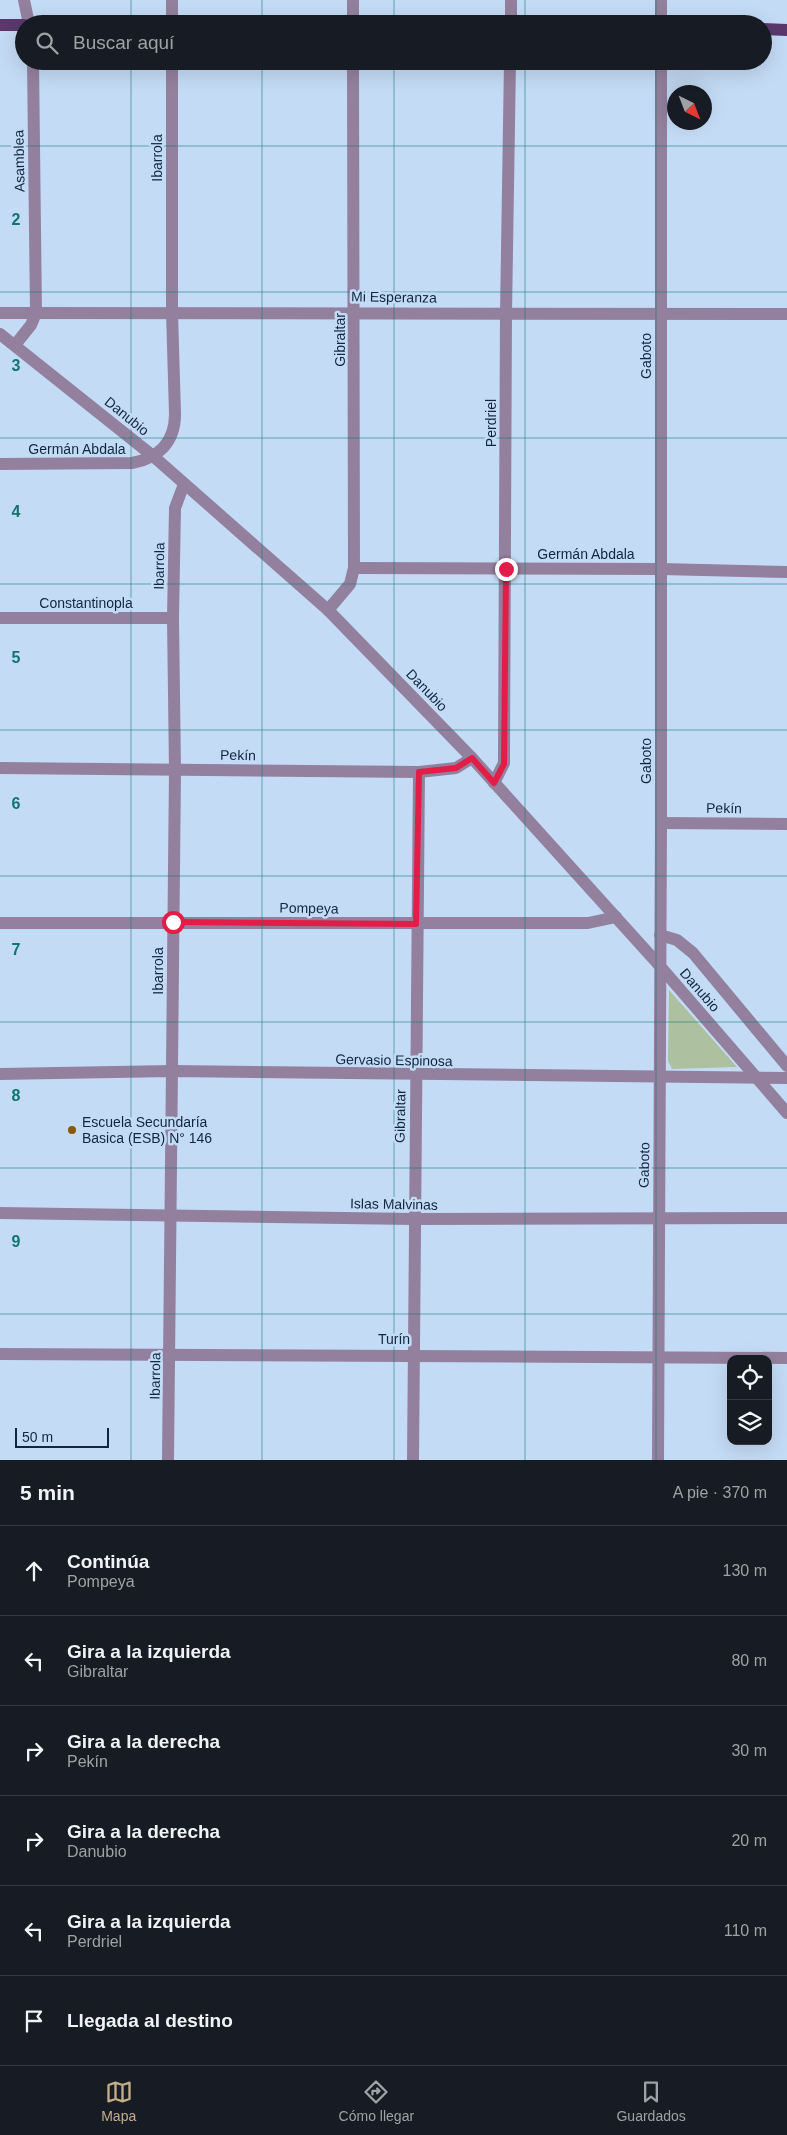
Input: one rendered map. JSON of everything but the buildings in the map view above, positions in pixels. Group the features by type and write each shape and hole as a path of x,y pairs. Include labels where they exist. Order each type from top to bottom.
{"main road":[{"path":"0,24 15,25"},
{"path":"772,30 787,30"}],"street":[{"path":"24,0 27,15"},
{"path":"172,0 172,15"},
{"path":"353,0 353,15"},
{"path":"511,0 511,15"},
{"path":"661,0 661,15"},
{"name":"Asamblea","path":"15,345 31,325 36,312 34,70"},
{"name":"Ibarrola","path":"153,456 165,448 175,427 172,312 172,70"},
{"name":"Gibraltar","path":"328,610 350,584 354,568 353,70"},
{"name":"Perdriel","path":"494,783 504,764 506,314 510,70"},
{"name":"Gaboto","path":"658,1460 661,823 661,70"},
{"name":"Mi Esperanza","path":"0,313 787,314"},
{"name":"Danubio","path":"0,334 153,456 328,610 472,758 659,965 787,1113"},
{"name":"Germán Abdala","path":"0,464 132,463 153,456"},
{"name":"Ibarrola","path":"168,1460 175,770 173,618 175,508 184,484"},
{"name":"Germán Abdala","path":"354,568 661,569 787,572"},
{"name":"Constantinopla","path":"0,618 173,618"},
{"name":"Pekín","path":"0,768 419,772 456,768 472,758"},
{"name":"Gibraltar","path":"413,1460 416,924 419,772"},
{"name":"Pekín","path":"661,823 787,824"},
{"name":"Pompeya","path":"0,924 173,922 588,923 616,917"},
{"path":"660,935 677,940 693,953 787,1066"},
{"name":"Gervasio Espinosa","path":"0,1074 172,1071 787,1078"},
{"name":"Islas Malvinas","path":"0,1214 414,1219 787,1218"},
{"name":"Turín","path":"0,1354 414,1354 787,1358"}],"green space":[{"path":"669,990 737,1067 672,1069 668,1061"}],"place":[{"name":"Escuela Secundaría Basica (ESB) N° 146","path":"72,1130"}],"route":[{"path":"173,922 416,924 419,772 456,768 472,758 494,783 504,764 506,569"}]}
